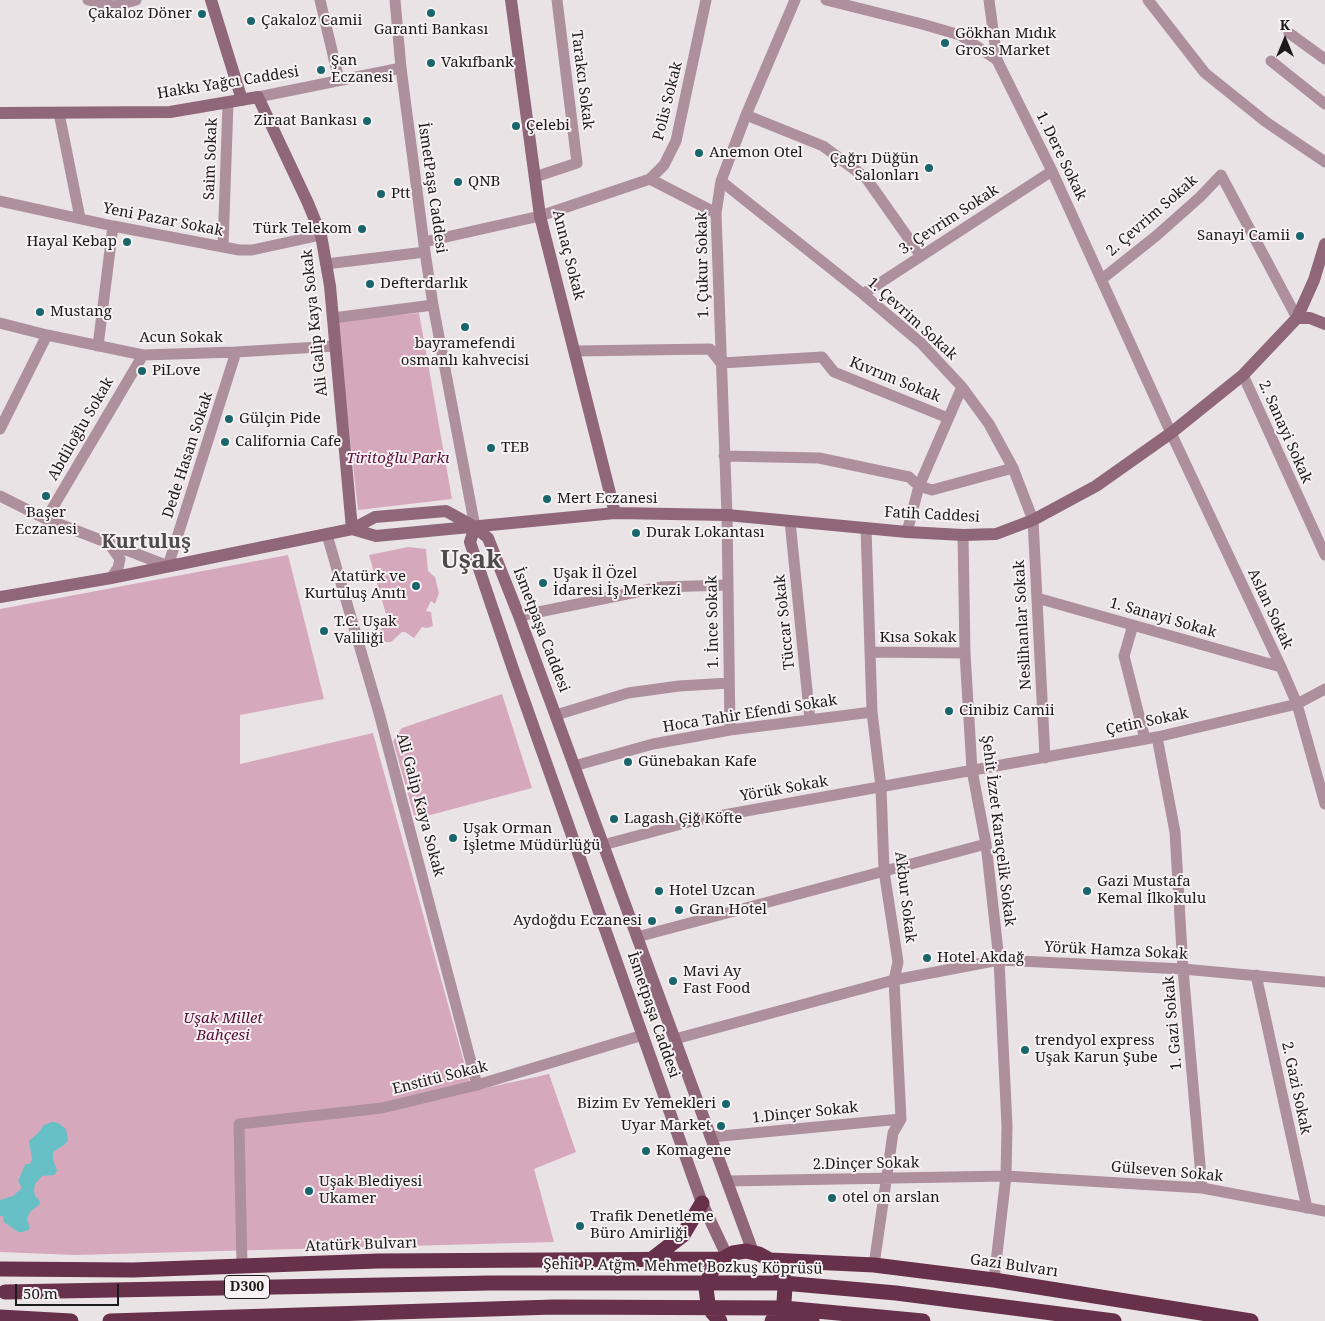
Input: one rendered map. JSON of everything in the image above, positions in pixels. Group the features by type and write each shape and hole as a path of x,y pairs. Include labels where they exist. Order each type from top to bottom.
{"highway":[{"path":"652,1259 683,1235 702,1203"},
{"name":"Atatürk Bulvarı","path":"0,1269 133,1270 378,1261 724,1258 740,1252 753,1252"},
{"path":"753,1252 770,1260 780,1272 785,1286 784,1302 775,1318 812,1321"},
{"path":"720,1321 708,1304 706,1288 711,1272 724,1258"},
{"name":"Gazi Bulvarı","path":"770,1260 874,1265 994,1280 1251,1321"},
{"path":"836,1321 828,1315 823,1295 826,1283 832,1272 848,1263"},
{"name":"Şehit P. Atğm. Mehmet Bozkuş Köprüsü","path":"5,1292 490,1283 783,1283 896,1293 1114,1321"},
{"name":"D300","path":"110,1321 489,1308 784,1308 923,1321"},
{"path":"0,1317 71,1321"}],"main road":[{"path":"211,0 242,100"},
{"name":"Annaç Sokak","path":"512,0 540,216 616,512"},
{"name":"Hakkı Yağcı Caddesi","path":"0,113 170,112 258,97"},
{"name":"Ali Galip Kaya Sokak","path":"258,97 321,235 333,318 352,530"},
{"name":"Fatih Caddesi","path":"352,530 376,536 616,512 727,515 963,536 996,534 1033,520 1096,486 1171,433 1243,375 1297,318 1314,280 1325,244"},
{"path":"1297,318 1310,318 1325,324"},
{"path":"0,597 111,578 352,530 375,517 446,511 475,526"},
{"name":"İsmetpaşa Caddesi","path":"724,1258 702,1203 470,542 475,526 488,538 519,616 753,1252"}],"street":[{"path":"88,0 113,3 136,0"},
{"name":"Tarakcı Sokak","path":"535,177 577,163 557,0"},
{"name":"Polis Sokak","path":"326,264 425,247 540,216 650,178 664,165 676,141 706,0"},
{"name":"1. Çukur Sokak","path":"727,515 716,213 721,181 746,115 795,0"},
{"name":"1. Dere Sokak","path":"826,0 960,35 996,60 1052,170 1171,433"},
{"path":"989,0 996,60"},
{"path":"1148,0 1205,73 1266,122 1325,162"},
{"name":"İsmetPaşa Caddesi","path":"398,1 401,68 425,247 475,526"},
{"path":"322,5 339,80"},
{"path":"1289,33 1325,59"},
{"path":"1271,61 1325,104"},
{"name":"Hakkı Yağcı Caddesi","path":"258,97 401,68"},
{"name":"Saim Sokak","path":"223,247 228,103"},
{"path":"59,113 80,218"},
{"path":"746,115 823,146 866,178 921,256"},
{"name":"3. Çevrim Sokak","path":"863,294 1052,170"},
{"name":"2. Çevrim Sokak","path":"1102,279 1200,197 1222,175 1297,318"},
{"path":"650,178 716,213"},
{"name":"1. Çevrim Sokak","path":"721,181 863,294 921,343 962,387 989,424 1013,468 1033,520"},
{"name":"Yeni Pazar Sokak","path":"0,201 113,226 223,247 252,250 321,235"},
{"path":"98,346 113,226"},
{"path":"333,318 434,305"},
{"name":"Acun Sokak","path":"0,323 142,355 335,346"},
{"path":"0,429 47,334"},
{"path":"575,351 710,349 721,362"},
{"name":"Dede Hasan Sokak","path":"168,566 236,352"},
{"name":"Abdiloğlu Sokak","path":"46,519 142,355"},
{"name":"Kıvrım Sokak","path":"721,362 822,357 834,372 948,418"},
{"name":"2. Sanayi Sokak","path":"1243,375 1325,555"},
{"path":"907,532 919,486 962,387"},
{"name":"Aslan Sokak","path":"1171,433 1297,704 1325,804"},
{"path":"724,456 819,458 909,477 919,486 932,490 1013,468"},
{"path":"0,496 46,519 168,566"},
{"name":"1. İnce Sokak","path":"727,515 730,730"},
{"name":"Tüccar Sokak","path":"790,520 810,720"},
{"name":"Neslihanlar Sokak","path":"1033,520 1045,758"},
{"name":"Akbur Sokak","path":"866,528 872,712 881,787 884,871 898,962 894,980 901,1119 893,1133 874,1265"},
{"name":"Ali Galip Kaya Sokak","path":"327,534 379,712 477,1085"},
{"name":"Şehit İzzet Karaçelik Sokak","path":"963,536 965,653 972,770 986,844 999,960 1008,1126 1006,1176 994,1280"},
{"path":"110,545 120,559 118,568 111,578"},
{"path":"519,616 661,587 728,586"},
{"name":"1. Sanayi Sokak","path":"1037,598 1281,667"},
{"path":"1133,625 1124,656 1145,739"},
{"name":"Kısa Sokak","path":"870,652 965,653"},
{"path":"556,715 628,693 679,686 729,683"},
{"name":"Çetin Sokak","path":"972,770 1157,737 1297,704 1325,690"},
{"name":"Hoca Tahir Efendi Sokak","path":"574,766 653,744 730,730 872,712"},
{"name":"1. Gazi Sokak","path":"1157,737 1175,832 1183,968 1202,1188"},
{"name":"Yörük Sokak","path":"603,845 696,820 972,770"},
{"path":"637,937 986,844"},
{"name":"Yörük Hamza Sokak","path":"675,1038 894,980 999,960 1183,968 1325,982"},
{"name":"2. Gazi Sokak","path":"1256,975 1307,1208"},
{"name":"Enstitü Sokak","path":"242,1266 238,1124 382,1108 477,1085 643,1035"},
{"name":"1.Dinçer Sokak","path":"711,1137 901,1119"},
{"name":"2.Dinçer Sokak","path":"727,1181 1006,1176"},
{"name":"Gülseven Sokak","path":"1006,1176 1202,1188 1325,1211"}],"green space":[{"name":"Tiritoğlu Parkı","path":"419,313 452,499 358,510 337,321"},
{"path":"408,547 426,549 428,571 435,577 439,593 435,604 431,601 426,611 431,612 433,626 422,627 414,638 402,632 391,642 385,642 380,639 380,630 388,621 369,555"},
{"name":"Uşak Millet Bahçesi","path":"288,555 324,699 240,715 240,764 373,733 472,1091 549,1074 576,1152 534,1169 554,1242 75,1255 0,1252 0,609"},
{"path":"502,694 532,788 415,819 393,741 402,728"}],"water":[{"path":"52,1122 58,1123 66,1129 68,1141 53,1152 57,1171 54,1175 42,1176 35,1184 35,1196 40,1204 30,1212 27,1219 30,1229 18,1232 4,1222 3,1216 0,1216 0,1200 13,1196 22,1188 18,1181 24,1167 26,1164 30,1164 32,1159 29,1141 44,1125"}],"place":[{"name":"Garanti Bankası","path":"431,13"},
{"name":"Çakaloz Döner","path":"202,14"},
{"name":"Çakaloz Camii","path":"251,21"},
{"name":"Gökhan Mıdık Gross Market","path":"945,43"},
{"name":"Vakıfbank","path":"431,63"},
{"name":"Şan Eczanesi","path":"321,70"},
{"name":"Ziraat Bankası","path":"367,121"},
{"name":"Çelebi","path":"516,126"},
{"name":"Anemon Otel","path":"699,153"},
{"name":"Çağrı Düğün Salonları","path":"929,168"},
{"name":"QNB","path":"458,182"},
{"name":"Ptt","path":"381,194"},
{"name":"Türk Telekom","path":"362,229"},
{"name":"Sanayi Camii","path":"1300,236"},
{"name":"Hayal Kebap","path":"127,242"},
{"name":"Defterdarlık","path":"370,284"},
{"name":"Mustang","path":"40,312"},
{"name":"bayramefendi osmanlı kahvecisi","path":"465,327"},
{"name":"PiLove","path":"142,371"},
{"name":"Gülçin Pide","path":"229,419"},
{"name":"California Cafe","path":"225,442"},
{"name":"TEB","path":"491,448"},
{"name":"Başer Eczanesi","path":"46,496"},
{"name":"Mert Eczanesi","path":"547,499"},
{"name":"Durak Lokantası","path":"636,533"},
{"name":"Uşak İl Özel İdaresi İş Merkezi","path":"543,583"},
{"name":"Atatürk ve Kurtuluş Anıtı","path":"416,586"},
{"name":"T.C. Uşak Valiliği","path":"324,631"},
{"name":"Cinibiz Camii","path":"949,711"},
{"name":"Günebakan Kafe","path":"628,762"},
{"name":"Lagash Çiğ Köfte","path":"614,819"},
{"name":"Uşak Orman İşletme Müdürlüğü","path":"453,838"},
{"name":"Hotel Uzcan","path":"659,891"},
{"name":"Gazi Mustafa Kemal İlkokulu","path":"1087,891"},
{"name":"Gran Hotel","path":"679,910"},
{"name":"Aydoğdu Eczanesi","path":"652,921"},
{"name":"Hotel Akdağ","path":"927,958"},
{"name":"Mavi Ay Fast Food","path":"673,981"},
{"name":"trendyol express Uşak Karun Şube","path":"1025,1050"},
{"name":"Bizim Ev Yemekleri","path":"726,1104"},
{"name":"Uyar Market","path":"721,1126"},
{"name":"Komagene","path":"646,1151"},
{"name":"Uşak Blediyesi Ukamer","path":"309,1191"},
{"name":"otel on arslan","path":"832,1198"},
{"name":"Trafik Denetleme Büro Amirliği","path":"580,1226"}],"district":[{"name":"Kurtuluş","path":"146,542"},
{"name":"Uşak","path":"471,561"}]}
